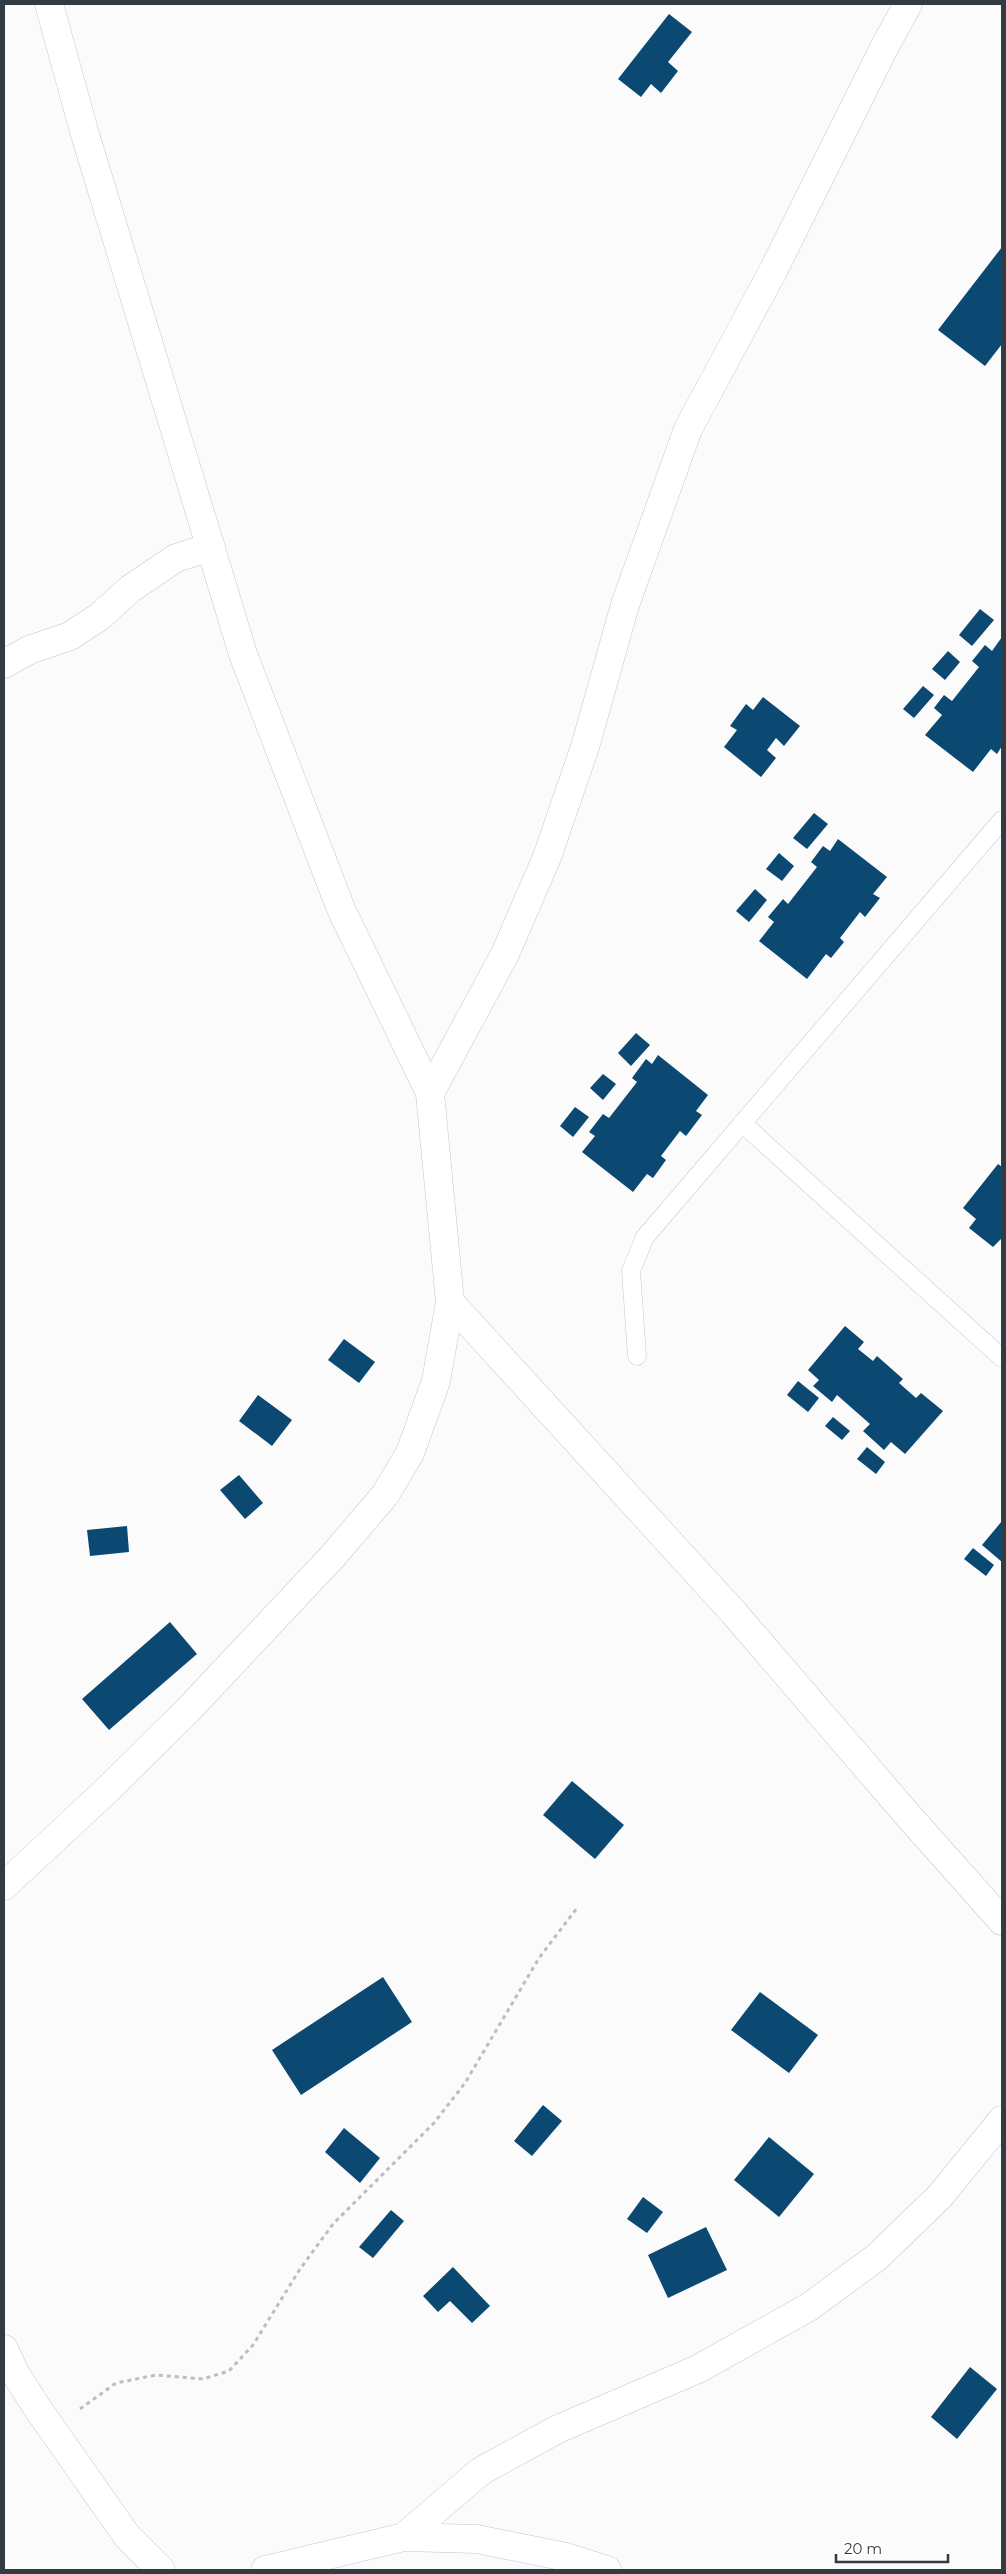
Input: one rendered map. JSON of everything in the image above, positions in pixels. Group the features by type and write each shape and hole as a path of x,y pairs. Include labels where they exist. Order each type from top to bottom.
{"street":[{"path":"4,1886 106,1791 188,1710 332,1557 384,1495 410,1453 436,1381 450,1302 430,1093 341,908 243,654 84,131 49,4"},
{"path":"430,1093 505,954 547,856 585,746 624,605 688,429 773,271 885,46 908,4"},
{"path":"4,664 29,650 70,636 99,617 130,589 176,558 212,547"},
{"path":"450,1302 734,1613 905,1812 1002,1921"},
{"path":"404,2537 481,2471 558,2429 698,2369 809,2307 877,2257 940,2196 1002,2120"},
{"path":"4,2349 15,2373 127,2536 161,2570"},
{"path":"265,2570 404,2537 477,2539 566,2557 607,2570"}],"lane":[{"path":"637,1356 631,1271 645,1237 1002,820"},
{"path":"742,1123 1002,1358"}],"path":[{"path":"55,2433 87,2402 116,2383 156,2375 203,2379 229,2371 253,2345 300,2268 333,2224 434,2123 465,2083 539,1958 577,1908"}],"building":[{"path":"669,14 692,32 668,62 678,71 661,93 651,84 641,97 618,79"},
{"path":"1002,247 1002,344 985,366 938,330"},
{"path":"980,609 994,620 972,646 959,635"},
{"path":"1002,637 1002,746 997,754 991,749 973,772 925,735 942,715 934,708 944,695 952,701 979,667 972,661 985,645 992,651"},
{"path":"948,651 960,662 945,680 932,669"},
{"path":"923,686 934,695 914,718 903,709"},
{"path":"763,697 800,726 784,746 776,738 767,750 776,758 761,777 724,747 737,730 730,726 746,704 753,710"},
{"path":"814,813 828,824 807,849 793,838"},
{"path":"838,839 887,877 873,894 880,898 865,917 860,912 840,938 844,942 831,958 826,954 807,979 759,941 774,922 768,917 783,899 788,904 817,867 811,862 823,846 830,851"},
{"path":"779,853 794,866 782,881 766,869"},
{"path":"755,889 767,900 749,922 736,911"},
{"path":"636,1033 650,1045 631,1066 618,1053"},
{"path":"658,1055 708,1095 696,1111 702,1115 686,1136 680,1131 661,1156 666,1160 653,1178 647,1174 633,1192 582,1152 595,1136 589,1132 603,1114 609,1118 637,1082 632,1078 646,1059 652,1064"},
{"path":"603,1074 616,1084 603,1100 590,1088"},
{"path":"575,1107 589,1117 573,1137 560,1126"},
{"path":"998,1164 1002,1167 1002,1240 993,1247 969,1228 976,1219 963,1208"},
{"path":"845,1326 864,1342 858,1349 873,1361 877,1356 903,1379 899,1383 916,1398 921,1393 943,1411 905,1454 891,1442 884,1450 863,1431 870,1424 837,1395 832,1402 813,1386 819,1380 808,1370"},
{"path":"344,1339 375,1362 359,1383 328,1360"},
{"path":"798,1381 819,1398 808,1412 787,1395"},
{"path":"258,1395 292,1420 272,1446 239,1421"},
{"path":"833,1417 850,1431 842,1440 825,1426"},
{"path":"867,1447 885,1462 876,1474 857,1459"},
{"path":"239,1475 263,1503 245,1519 220,1490"},
{"path":"1002,1521 1002,1562 982,1545"},
{"path":"127,1526 129,1552 90,1556 87,1530"},
{"path":"973,1548 994,1565 986,1576 964,1559"},
{"path":"170,1622 197,1654 109,1730 82,1699"},
{"path":"572,1781 624,1825 595,1859 543,1815"},
{"path":"383,1977 412,2022 301,2095 272,2050"},
{"path":"760,1992 818,2035 789,2073 731,2030"},
{"path":"543,2105 562,2121 532,2156 514,2141"},
{"path":"344,2128 380,2158 360,2183 325,2152"},
{"path":"769,2137 814,2174 779,2217 734,2180"},
{"path":"643,2197 663,2212 647,2233 627,2219"},
{"path":"391,2210 404,2221 373,2258 359,2247"},
{"path":"706,2227 727,2270 668,2298 648,2255"},
{"path":"453,2267 490,2306 472,2323 450,2301 438,2312 423,2296"},
{"path":"970,2367 997,2389 957,2439 931,2417"}]}
